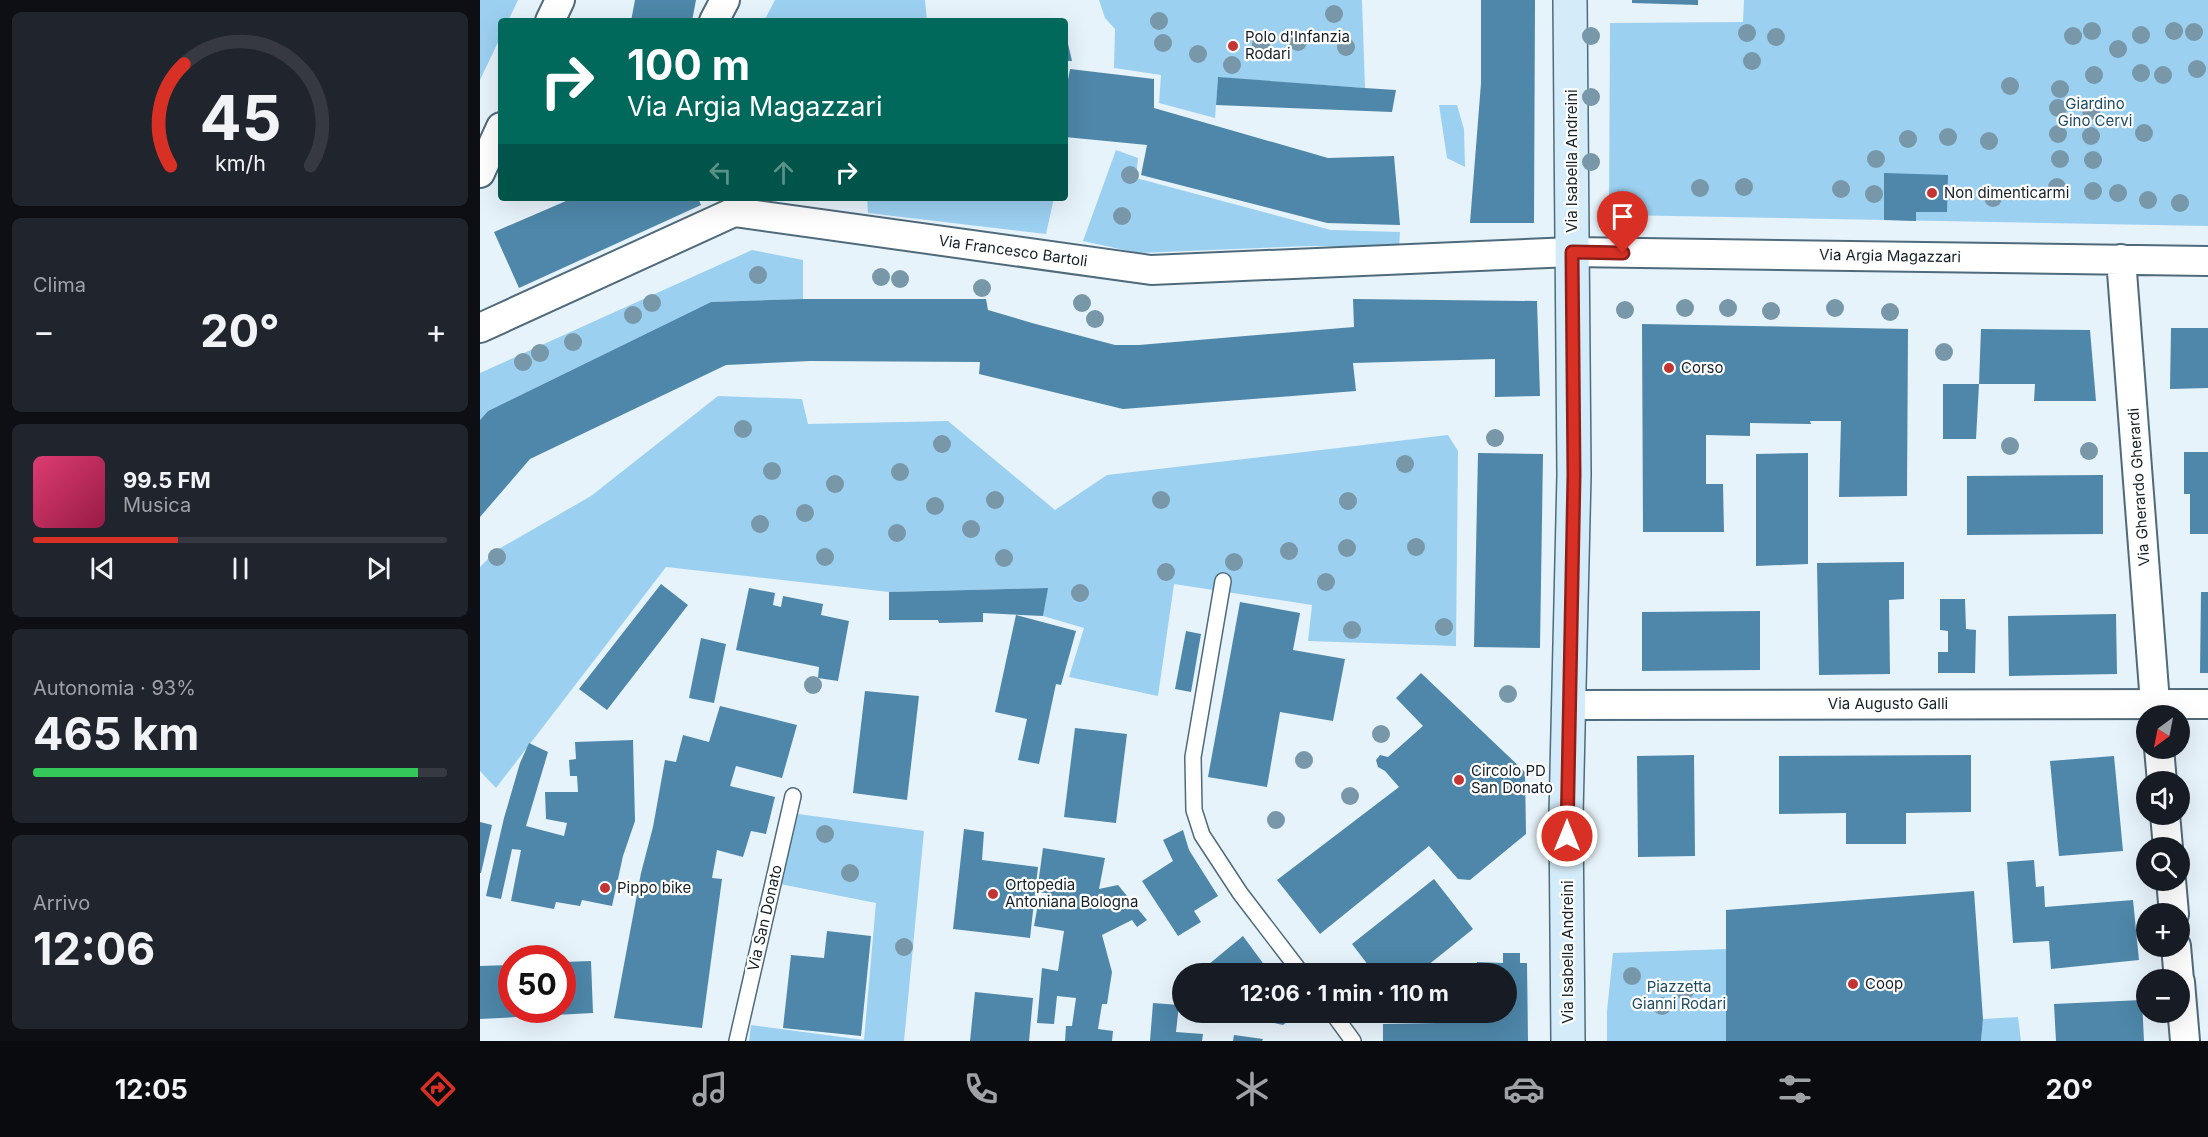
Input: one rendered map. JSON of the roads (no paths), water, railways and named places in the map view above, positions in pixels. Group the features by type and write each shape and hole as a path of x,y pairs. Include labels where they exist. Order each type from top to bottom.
{"main road":[{"name":"Via Isabella Andreini","path":"1568,1041 1566,815 1574,475 1570,0"}],"street":[{"path":"551,18 560,0"},
{"path":"716,18 725,0"},
{"path":"480,173 498,134"},
{"name":"Via Francesco Bartoli","path":"480,328 732,205 1151,270 1572,252"},
{"name":"Via Argia Magazzari","path":"1572,252 2208,261"},
{"name":"Via Gherardo Gherardi","path":"2121,259 2156,705"},
{"name":"Via Augusto Galli","path":"2190,706 2208,704"},
{"name":"Via Augusto Galli","path":"1568,705 2136,709"},
{"path":"2183,1023 2185,1041"}],"lane":[{"path":"1222,581 1193,757 1194,810 1202,835 1240,893 1294,963"},
{"name":"Via San Donato","path":"737,1041 793,796"},
{"path":"1340,1023 1353,1041"}],"place":[{"name":"Polo d'Infanzia Rodari","path":"1233,46"},
{"name":"Non dimenticarmi","path":"1932,193"},
{"name":"Corso","path":"1669,368"},
{"name":"Circolo PD San Donato","path":"1459,780"},
{"name":"Pippo bike","path":"605,888"},
{"name":"Ortopedia Antoniana Bologna","path":"993,894"},
{"name":"Coop","path":"1853,984"}],"park label":[{"name":"Giardino Gino Cervi","path":"2095,112"},
{"name":"Piazzetta Gianni Rodari","path":"1679,996"}]}
